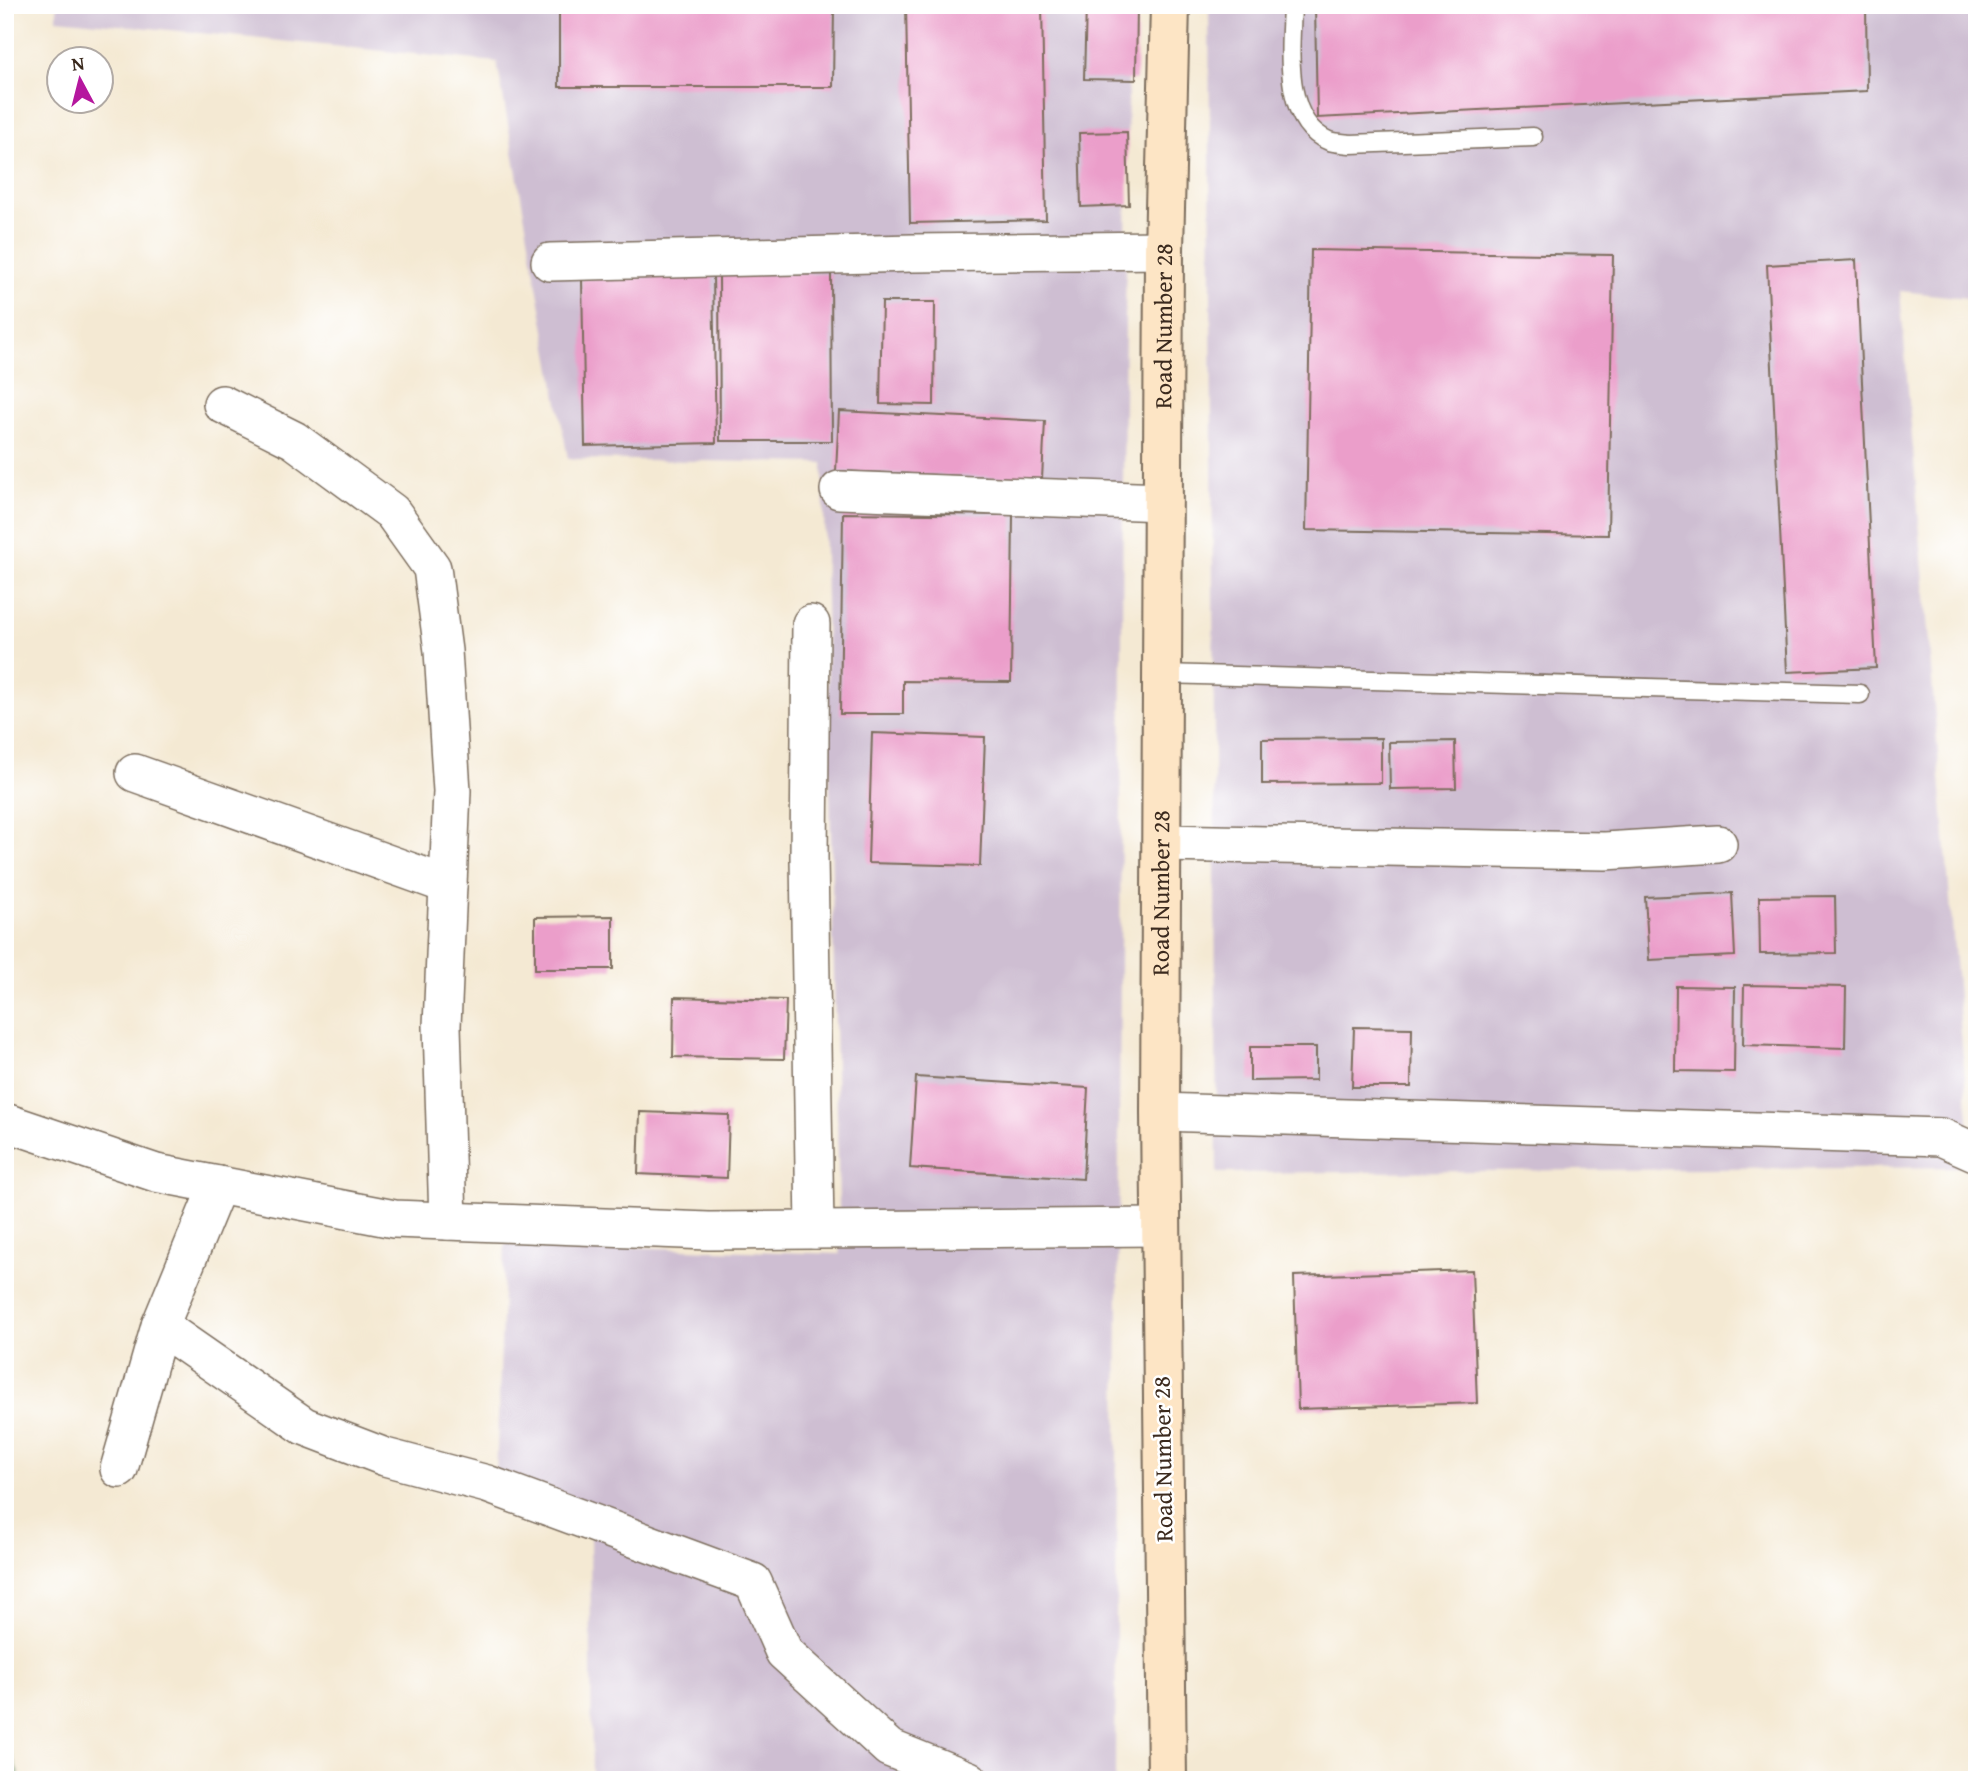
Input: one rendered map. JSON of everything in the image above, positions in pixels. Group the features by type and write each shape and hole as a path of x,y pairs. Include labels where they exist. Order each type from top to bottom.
{"street":[{"name":"Road Number 28","path":"1167,1780 1160,1112 1164,250 1170,5"},
{"path":"550,262 1164,250"},
{"path":"222,404 294,440 392,512 432,568 443,651 452,791 442,1026 448,1221"},
{"path":"839,489 1163,502"},
{"path":"811,624 809,857 815,1230"},
{"path":"135,773 448,885"},
{"path":"1162,843 1605,851 1718,844"},
{"path":"1160,1112 1941,1137 1977,1153"},
{"path":"5,1122 156,1172 394,1219 709,1231 1160,1227"},
{"path":"119,1469 160,1326 218,1185"},
{"path":"160,1326 304,1426 385,1457 487,1484 753,1582 784,1652 889,1748 969,1780"}],"lane":[{"path":"1292,5 1292,78 1298,109 1316,132 1329,141 1351,144 1533,137"},
{"path":"1163,674 1860,694"}],"shaded area":[{"path":"57,5 1129,5 1123,486 1115,1780 592,1780 590,1533 496,1474 505,1243 840,1254 823,463 568,459 497,62 57,19"},
{"path":"1209,5 1977,5 1977,299 1900,291 1972,1167 1217,1173"}],"green space":[{"path":"5,1735 20,1780 5,1780"}],"building":[{"path":"906,5 1042,5 1046,220 910,223"},
{"path":"1086,5 1137,5 1136,80 1084,79"},
{"path":"1315,5 1866,5 1867,91 1317,118"},
{"path":"559,6 834,6 833,87 559,87"},
{"path":"1127,132 1129,205 1081,207 1079,133"},
{"path":"1311,250 1613,255 1608,535 1306,530"},
{"path":"1856,260 1876,668 1787,672 1767,265"},
{"path":"831,274 832,441 720,441 719,275"},
{"path":"713,276 716,443 585,446 582,279"},
{"path":"882,302 935,302 934,405 880,404"},
{"path":"839,411 1045,421 1042,479 836,471"},
{"path":"843,513 1013,515 1011,682 903,681 903,714 840,714"},
{"path":"872,733 985,737 980,866 868,863"},
{"path":"1381,738 1381,783 1262,784 1262,739"},
{"path":"1455,741 1456,788 1390,789 1389,742"},
{"path":"1732,893 1735,956 1649,960 1645,897"},
{"path":"1835,896 1836,953 1760,954 1759,897"},
{"path":"613,916 613,969 535,969 535,917"},
{"path":"1744,985 1846,987 1845,1048 1743,1045"},
{"path":"1676,986 1735,987 1734,1072 1675,1071"},
{"path":"674,997 786,1000 784,1059 673,1057"},
{"path":"1354,1027 1412,1028 1411,1087 1352,1087"},
{"path":"1250,1047 1316,1047 1316,1080 1250,1081"},
{"path":"916,1077 1088,1088 1083,1179 910,1168"},
{"path":"640,1112 729,1115 727,1178 638,1174"},
{"path":"1472,1270 1477,1403 1298,1409 1294,1276"}]}
